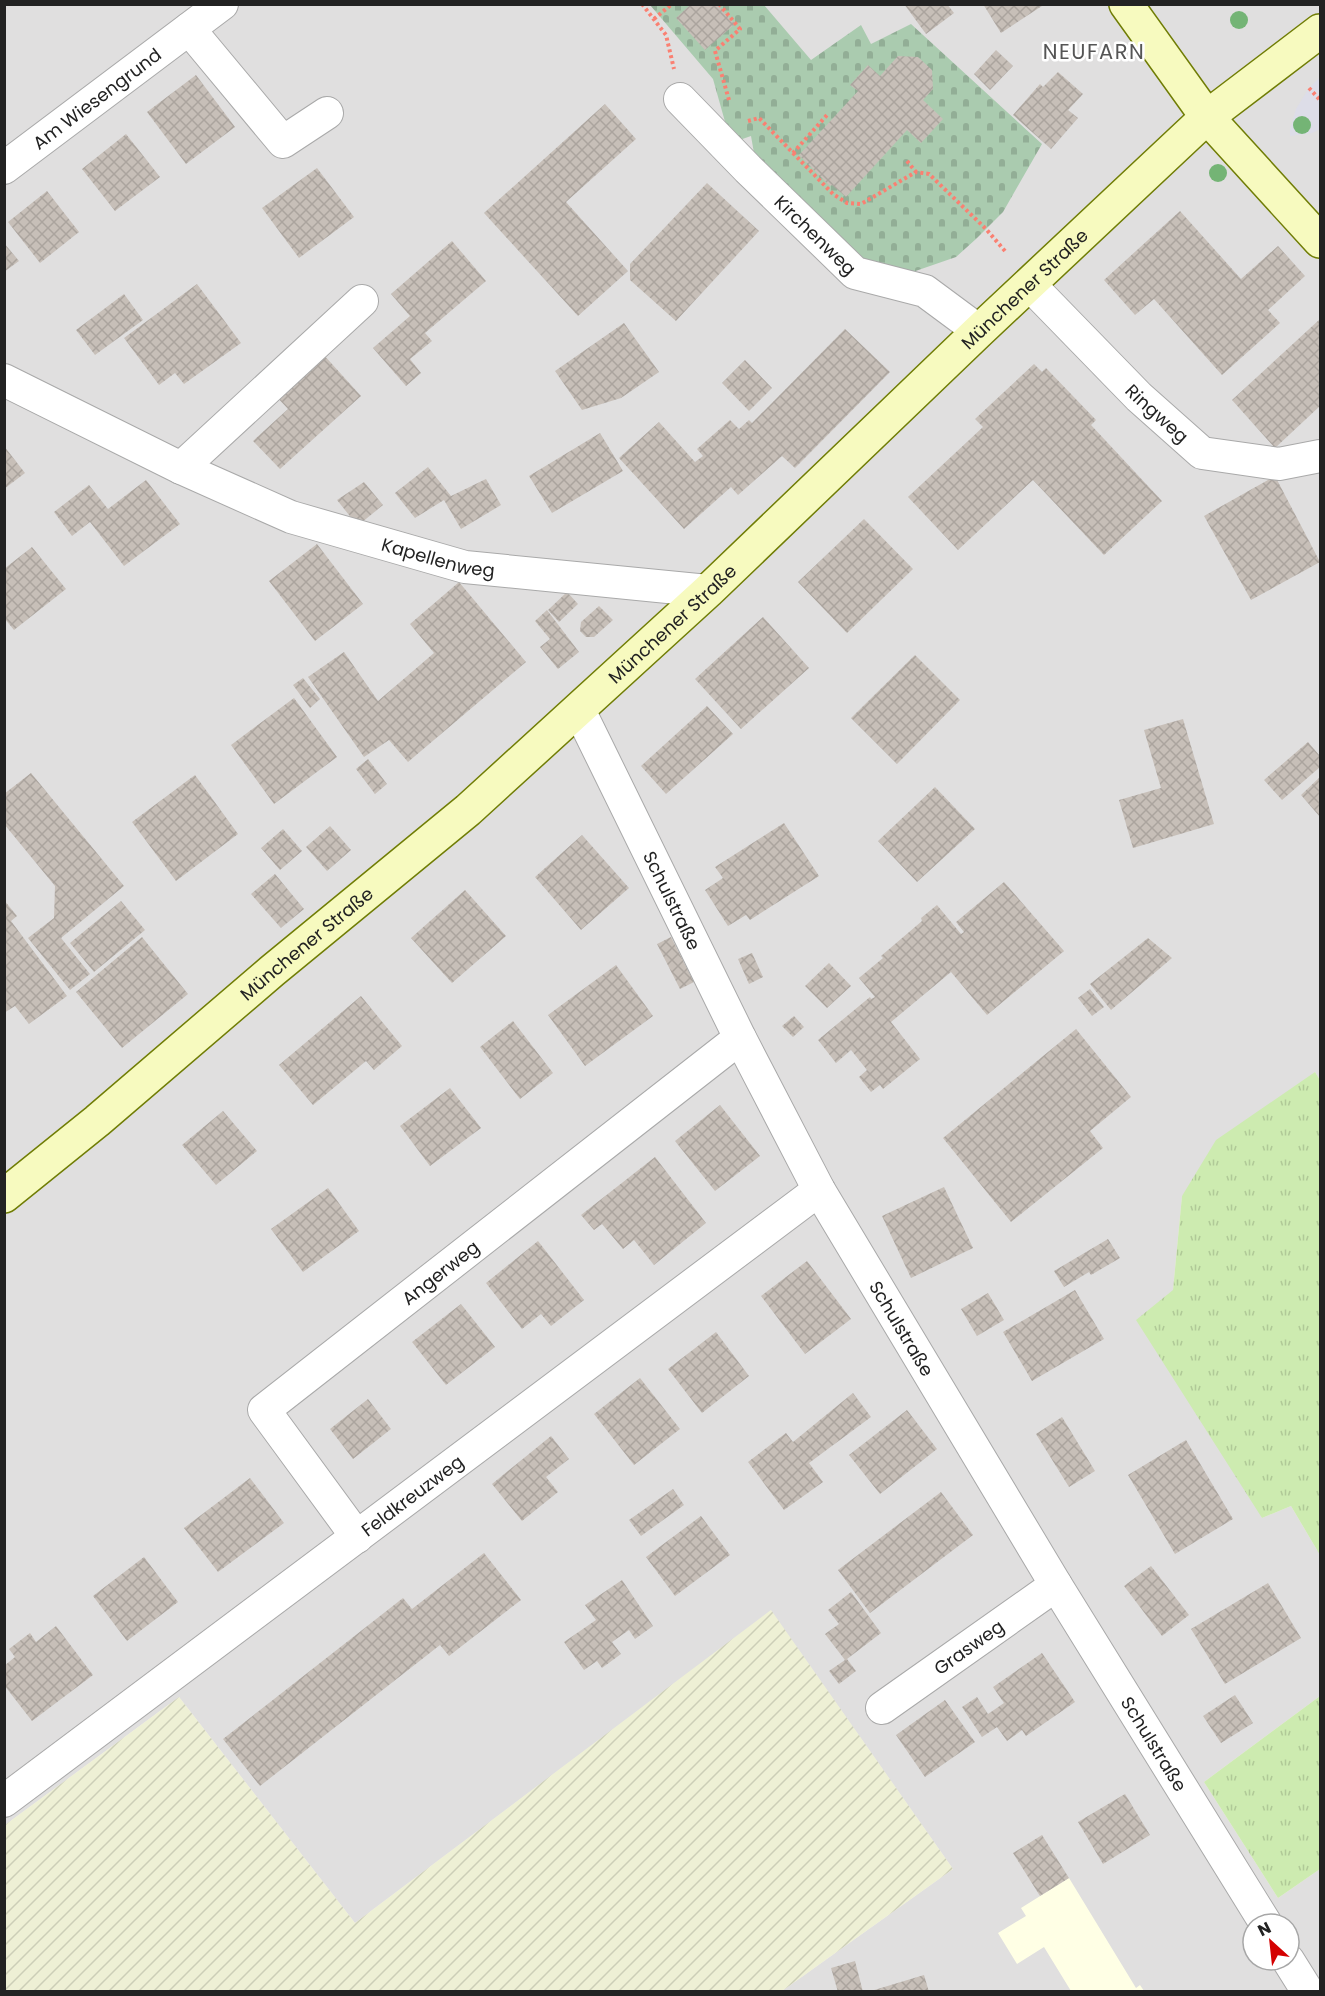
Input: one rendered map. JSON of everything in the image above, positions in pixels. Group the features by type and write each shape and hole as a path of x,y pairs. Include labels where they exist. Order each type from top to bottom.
{"street":[{"name":"Am Wiesengrund","path":"4,168 222,4"},
{"path":"1126,4 1207,117 1320,241"},
{"path":"189,29 283,142 327,113"},
{"name":"Münchener Straße","path":"4,1196 97,1121 272,971 468,810 708,591 979,331 1207,117 1320,31"},
{"name":"Kirchenweg","path":"680,99 855,273 925,291 979,331"},
{"name":"Ringweg","path":"1029,284 1139,397 1202,453 1280,464 1320,456"},
{"path":"181,468 362,301"},
{"name":"Kapellenweg","path":"4,380 181,468 291,517 465,567 708,591"},
{"name":"Schulstraße","path":"579,710 740,1038 819,1190 1056,1585 1259,1912"},
{"name":"Angerweg","path":"357,1537 264,1410 740,1038"},
{"name":"Feldkreuzweg","path":"4,1801 819,1190"},
{"name":"Grasweg","path":"882,1708 1056,1585"},
{"path":"1296,1972 1308,1992"}],"path":[{"path":"642,4 666,35 680,99"},
{"path":"654,19 672,4"},
{"path":"719,4 740,28 716,51 730,104"},
{"path":"1309,88 1320,100"},
{"path":"793,153 827,116"},
{"path":"744,122 759,118 834,194 847,203 861,204 916,172 929,174 980,222 1005,251"},
{"path":"907,161 916,172"}],"shaded area":[{"path":"5,5 1320,5 1320,1080 1315,1072 1182,1196 1173,1290 1262,1518 1291,1506 1320,1555 1320,1696 1204,1782 1278,1898 1320,1869 1320,1991 782,1991 953,1869 771,1611 355,1923 179,1697 5,1825"},
{"path":"1320,77 1320,129 1312,133 1290,136 1296,109 1309,88"},
{"path":"771,1610 953,1869 782,1991 5,1991 5,1825 179,1697 355,1923"},
{"path":"1069,1878 1136,1988 1140,1985 1144,1991 1071,1991 1044,1947 1017,1964 998,1933 1026,1916 1021,1908"}],"green space":[{"path":"650,5 764,5 811,60 861,25 871,44 911,24 1042,144 1003,212 956,257 904,275 861,264 757,170 751,136 731,143 713,79"},
{"path":"1315,1072 1320,1080 1320,1555 1291,1506 1262,1518 1136,1320 1173,1290 1182,1196 1216,1140"},
{"path":"1320,1696 1320,1869 1278,1898 1204,1782"}],"building":[{"path":"691,4 717,4 735,24 705,50 676,18"},
{"path":"904,4 947,4 954,13 926,34"},
{"path":"983,4 1045,4 1001,33"},
{"path":"996,50 1013,66 990,90 974,74"},
{"path":"898,56 918,57 932,70 933,89 923,100 943,119 921,143 907,130 846,197 832,185 830,186 799,155 858,91 850,85 868,65 880,76"},
{"path":"1058,72 1083,94 1068,110 1078,118 1051,149 1013,115 1040,84 1043,87"},
{"path":"196,75 235,127 186,164 147,112"},
{"path":"605,104 636,139 566,202 628,271 578,316 484,213"},
{"path":"126,134 160,177 115,211 82,169"},
{"path":"317,168 354,217 299,258 262,208"},
{"path":"707,183 759,231 676,321 630,280 630,264"},
{"path":"47,191 79,232 40,263 8,222"},
{"path":"1180,211 1241,279 1278,246 1305,276 1268,310 1280,323 1222,375 1154,299 1135,315 1104,280"},
{"path":"452,241 486,281 425,333 432,341 410,359 421,373 406,386 373,348 410,316 391,294"},
{"path":"4,243 19,261 4,272"},
{"path":"197,284 241,343 184,384 175,373 159,385 124,338"},
{"path":"124,294 143,320 95,355 76,330"},
{"path":"1320,319 1320,406 1275,448 1232,400"},
{"path":"624,323 659,372 621,398 582,410 555,371"},
{"path":"845,329 890,372 795,468 782,456 738,495 731,487 684,529 619,458 659,422 695,462 703,456 697,449 730,420 739,429 749,420 752,423"},
{"path":"322,353 361,396 280,469 253,441 288,409 275,395"},
{"path":"745,360 772,388 749,411 722,383"},
{"path":"1034,364 1042,372 1046,368 1096,420 1091,425 1162,501 1104,555 1033,480 958,550 908,497 983,427 975,419"},
{"path":"600,433 623,471 552,513 529,476"},
{"path":"4,446 25,473 4,489"},
{"path":"428,467 451,496 486,479 501,505 461,529 444,500 415,518 395,493"},
{"path":"1275,476 1320,562 1251,600 1204,516"},
{"path":"146,480 180,524 124,566 90,522 72,536 54,512 89,485 108,509"},
{"path":"364,482 383,505 361,523 353,520 337,500"},
{"path":"864,519 913,569 847,633 798,582"},
{"path":"317,544 363,604 315,641 269,581"},
{"path":"32,547 66,589 14,630 4,618 4,569"},
{"path":"459,582 526,662 408,762 389,740 364,757 308,677 344,652 378,701 434,653 410,624"},
{"path":"567,592 578,604 559,622 548,610"},
{"path":"599,606 613,620 594,637 586,637 580,631 581,622"},
{"path":"547,610 579,652 558,669 540,647 550,639 535,621"},
{"path":"763,617 809,668 741,729 695,679"},
{"path":"915,655 960,700 897,764 851,718"},
{"path":"303,678 320,699 310,708 293,685"},
{"path":"294,698 337,757 274,804 231,745"},
{"path":"707,706 733,734 666,794 641,766"},
{"path":"1183,719 1214,824 1133,848 1119,800 1161,788 1144,730"},
{"path":"1308,742 1320,756 1320,767 1282,800 1264,780"},
{"path":"368,759 387,784 375,794 356,769"},
{"path":"31,773 124,886 61,938 90,974 70,990 28,938 54,918 55,886 4,824 4,794"},
{"path":"195,775 238,834 176,881 132,822"},
{"path":"1320,777 1320,817 1301,795"},
{"path":"935,787 975,829 917,882 878,841"},
{"path":"784,823 819,876 750,920 746,915 728,926 705,890 723,878 715,867"},
{"path":"330,826 351,850 327,871 306,847"},
{"path":"283,829 302,851 280,870 261,848"},
{"path":"582,835 629,888 581,930 535,877"},
{"path":"275,874 304,909 281,928 251,894"},
{"path":"1004,882 1064,951 987,1015 951,972 891,1022 920,1059 883,1089 880,1085 871,1092 859,1077 867,1070 851,1050 836,1063 818,1040 870,997 871,999 875,997 859,978 922,921 921,918 937,905 961,934 964,932 956,922"},
{"path":"465,890 506,936 452,983 411,938"},
{"path":"4,900 17,916 11,921 67,996 29,1024 15,1006 4,1013"},
{"path":"121,901 145,930 94,972 70,943"},
{"path":"142,937 188,994 122,1048 76,992"},
{"path":"671,937 694,982 680,989 657,944"},
{"path":"1148,938 1172,958 1111,1010 1090,984"},
{"path":"752,953 763,977 749,984 738,959"},
{"path":"829,963 851,986 827,1008 805,986"},
{"path":"616,965 653,1016 585,1066 548,1015"},
{"path":"1090,989 1104,1007 1092,1016 1078,998"},
{"path":"361,996 402,1046 374,1070 366,1061 313,1105 279,1065"},
{"path":"794,1016 804,1027 793,1037 782,1026"},
{"path":"513,1021 553,1073 520,1099 480,1047"},
{"path":"1076,1029 1131,1097 1090,1131 1103,1148 1011,1222 943,1138"},
{"path":"450,1088 481,1128 430,1166 400,1126"},
{"path":"720,1105 760,1156 715,1191 675,1141"},
{"path":"223,1111 257,1151 216,1185 182,1145"},
{"path":"655,1157 706,1223 654,1265 634,1240 623,1249 602,1224 594,1230 581,1215"},
{"path":"944,1187 973,1248 911,1278 882,1216"},
{"path":"328,1188 359,1231 303,1272 271,1229"},
{"path":"1108,1239 1120,1258 1091,1275 1089,1272 1064,1287 1054,1271"},
{"path":"538,1241 584,1300 551,1326 541,1314 522,1329 486,1283"},
{"path":"807,1261 851,1319 805,1354 761,1296"},
{"path":"1075,1290 1104,1339 1032,1381 1003,1332"},
{"path":"988,1293 1004,1320 977,1336 961,1309"},
{"path":"461,1304 495,1347 446,1385 412,1342"},
{"path":"716,1332 749,1376 702,1413 668,1369"},
{"path":"640,1378 680,1429 634,1465 594,1414"},
{"path":"853,1393 871,1417 809,1463 823,1482 784,1510 748,1462 786,1433 793,1442"},
{"path":"368,1399 391,1429 353,1459 330,1429"},
{"path":"907,1410 937,1449 880,1494 849,1455"},
{"path":"1062,1417 1095,1471 1069,1487 1036,1434"},
{"path":"551,1436 569,1459 546,1477 558,1492 522,1521 492,1484"},
{"path":"1186,1440 1233,1519 1175,1554 1128,1475"},
{"path":"250,1478 284,1523 218,1572 184,1528"},
{"path":"673,1489 684,1505 641,1536 629,1520"},
{"path":"941,1492 973,1535 870,1613 838,1570"},
{"path":"701,1516 730,1555 675,1596 646,1557"},
{"path":"484,1553 521,1600 449,1656 440,1645 260,1786 223,1739 403,1598 412,1609"},
{"path":"144,1557 178,1602 127,1641 93,1596"},
{"path":"1151,1566 1189,1615 1162,1636 1124,1586"},
{"path":"622,1580 653,1626 635,1639 629,1630 612,1642 621,1654 602,1668 597,1661 584,1670 564,1642 596,1620 585,1605"},
{"path":"1268,1583 1301,1638 1225,1684 1191,1629"},
{"path":"851,1592 881,1633 847,1659 856,1671 839,1684 829,1671 845,1660 825,1634 839,1624 828,1610"},
{"path":"56,1626 93,1675 32,1721 4,1685 4,1666 15,1657 9,1649 30,1633 36,1642"},
{"path":"1042,1653 1075,1702 1026,1736 1022,1730 1007,1741 997,1727 982,1737 962,1707 977,1697 988,1714 1004,1703 993,1687"},
{"path":"1235,1695 1253,1723 1221,1743 1203,1716"},
{"path":"945,1700 975,1742 925,1777 896,1735"},
{"path":"1125,1794 1150,1835 1103,1864 1078,1822"},
{"path":"1042,1835 1069,1878 1040,1896 1013,1853"},
{"path":"855,1961 863,1992 838,1992 831,1968"},
{"path":"924,1975 929,1992 871,1992 871,1991"}],"district":[{"name":"NEUFARN","path":"1094,51"}]}
